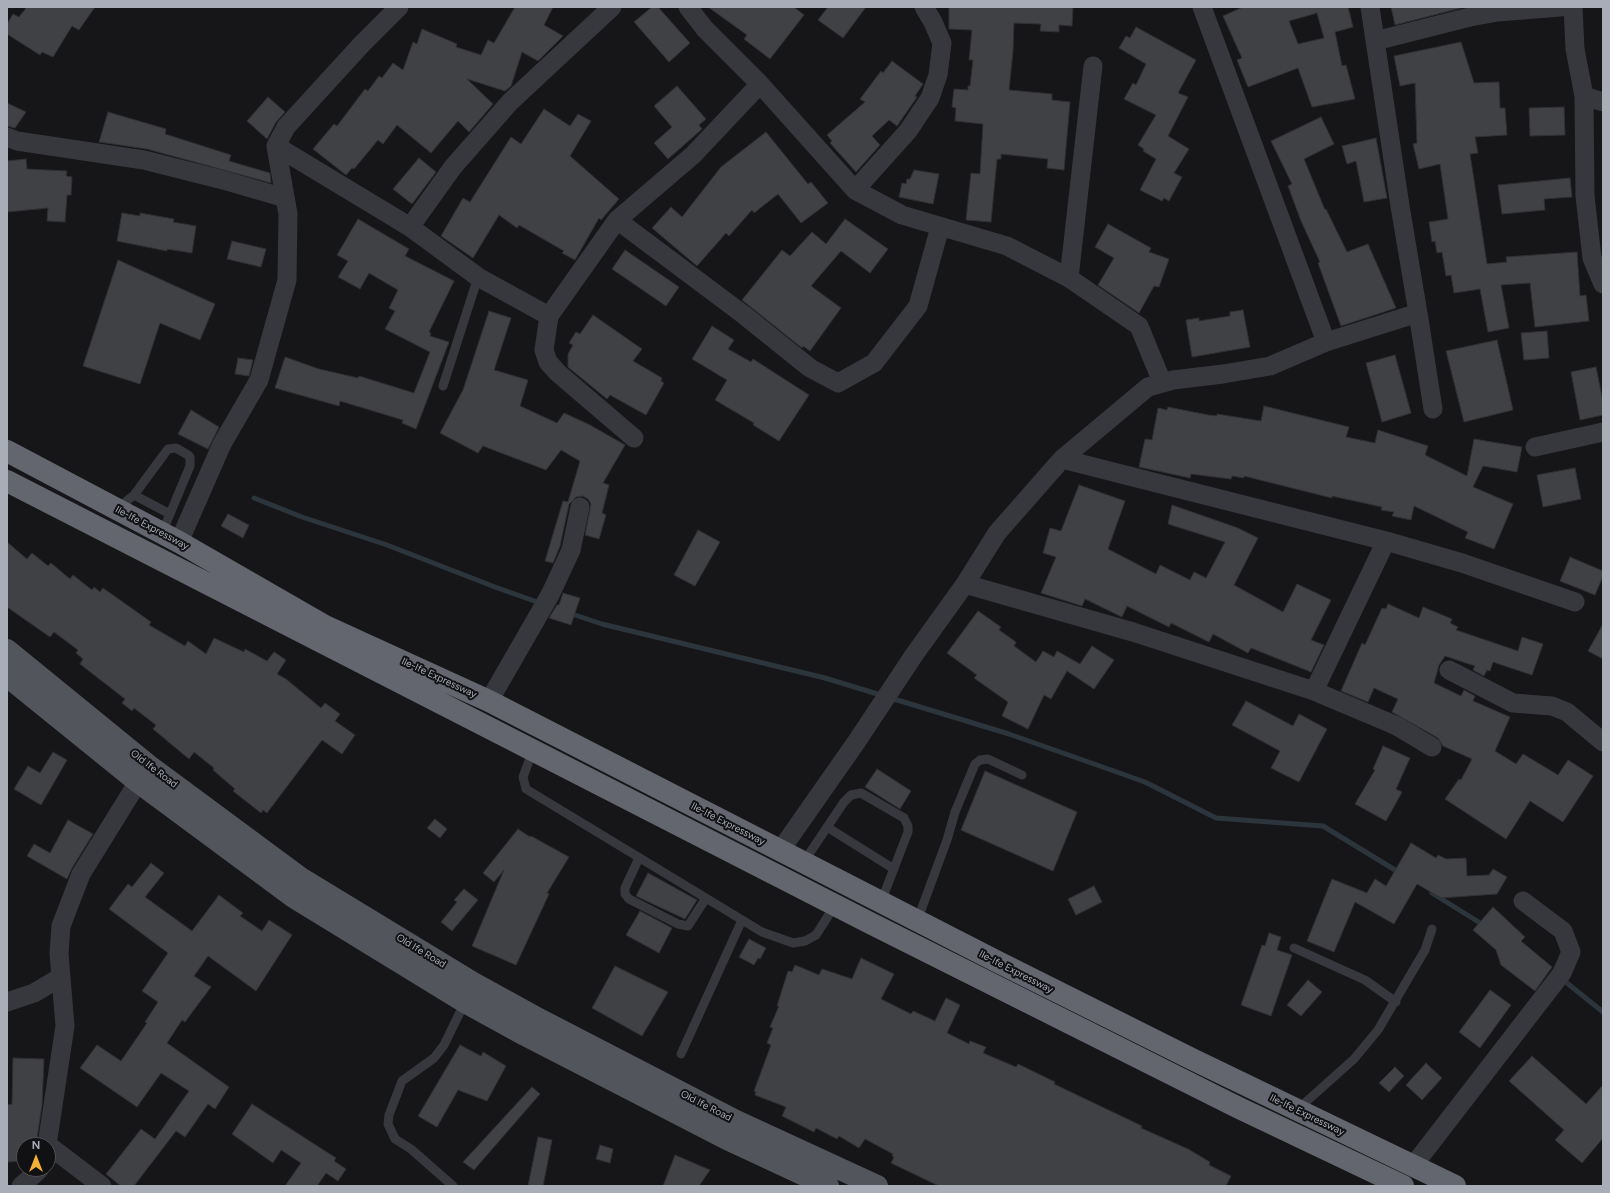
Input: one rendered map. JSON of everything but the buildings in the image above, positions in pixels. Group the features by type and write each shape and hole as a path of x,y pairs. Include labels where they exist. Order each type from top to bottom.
{"highway":[{"name":"Ile-Ife Expressway","path":"7,451 117,509 170,529 324,626 489,701 917,921 1297,1110 1455,1186"},
{"name":"Ile-Ife Expressway","path":"7,481 835,905 1237,1107 1403,1186"}],"main road":[{"name":"Old Ife Road","path":"7,650 39,689 138,782 292,896 465,1002 525,1035 731,1130 877,1186"},
{"name":"Old Ife Road","path":"7,676 39,689 148,765 302,878 473,983 828,1186"}],"street":[{"path":"170,529 259,380 287,280 288,214 276,146 286,128 361,44 399,7"},
{"path":"410,227 453,167 510,102 612,7"},
{"path":"688,7 706,29 760,84 855,190 902,215 1006,246 1069,278 1139,326 1162,382"},
{"path":"855,190 908,131 930,98 938,75 942,43 933,22 924,7"},
{"path":"1202,7 1326,342"},
{"path":"1370,7 1432,409"},
{"path":"1375,41 1469,12 1498,12 1560,7"},
{"path":"1573,7 1575,49 1584,96 1585,196 1592,258 1603,284"},
{"path":"1069,278 1093,66"},
{"path":"634,438 558,373 548,362 544,350 549,316 617,220 693,155 760,84"},
{"path":"1584,96 1603,102"},
{"path":"7,137 17,142 144,160 223,180 285,198"},
{"path":"276,146 410,227 478,277 549,316"},
{"path":"617,220 744,315 810,368 838,383 874,363 918,306 940,227"},
{"path":"780,851 857,741 914,655 965,584 997,533 1062,459 1099,430 1148,387 1162,382 1270,366 1326,342 1418,313"},
{"path":"1535,447 1603,432"},
{"path":"1062,459 1386,541 1462,563 1575,602"},
{"path":"489,701 550,595 571,550 580,508"},
{"path":"1314,691 1386,541"},
{"path":"965,584 1133,632 1314,691 1397,726 1432,747"},
{"path":"1449,670 1513,703 1552,706 1567,712 1603,742"},
{"path":"48,1137 65,1026 59,953 61,926 81,874 138,782"},
{"path":"1413,1166 1562,973 1571,952 1563,931 1523,901"},
{"path":"7,1002 34,993 61,977"},
{"path":"56,1152 102,1186"},
{"path":"21,1186 36,1177"}],"lane":[{"path":"443,386 478,277"},
{"path":"117,509 134,495 168,449 176,448 188,455 191,461 170,529 134,495"},
{"path":"533,750 523,777 523,783 526,789 762,932 782,940 798,943 816,935 835,905"},
{"path":"917,921 948,840 955,812 975,764 980,760 988,759 1022,775"},
{"path":"803,863 844,802 856,792 861,793 907,821 908,832 881,902"},
{"path":"827,827 894,869"},
{"path":"639,858 625,888 625,894 629,899 678,924 688,926 706,898"},
{"path":"681,1054 742,920"},
{"path":"1297,1110 1354,1059 1378,1030 1396,1002 1425,950 1432,929"},
{"path":"1294,948 1364,980 1396,1002"},
{"path":"447,1184 411,1149 395,1139 388,1124 389,1115 402,1081 434,1058 444,1045 465,1002"}],"waterway":[{"path":"254,498 302,517 387,545 540,603"},
{"path":"569,613 602,624 825,678 1009,734 1145,782 1216,818 1323,826 1400,873"},
{"path":"1432,893 1485,926"},
{"path":"1562,979 1603,1012"}]}
